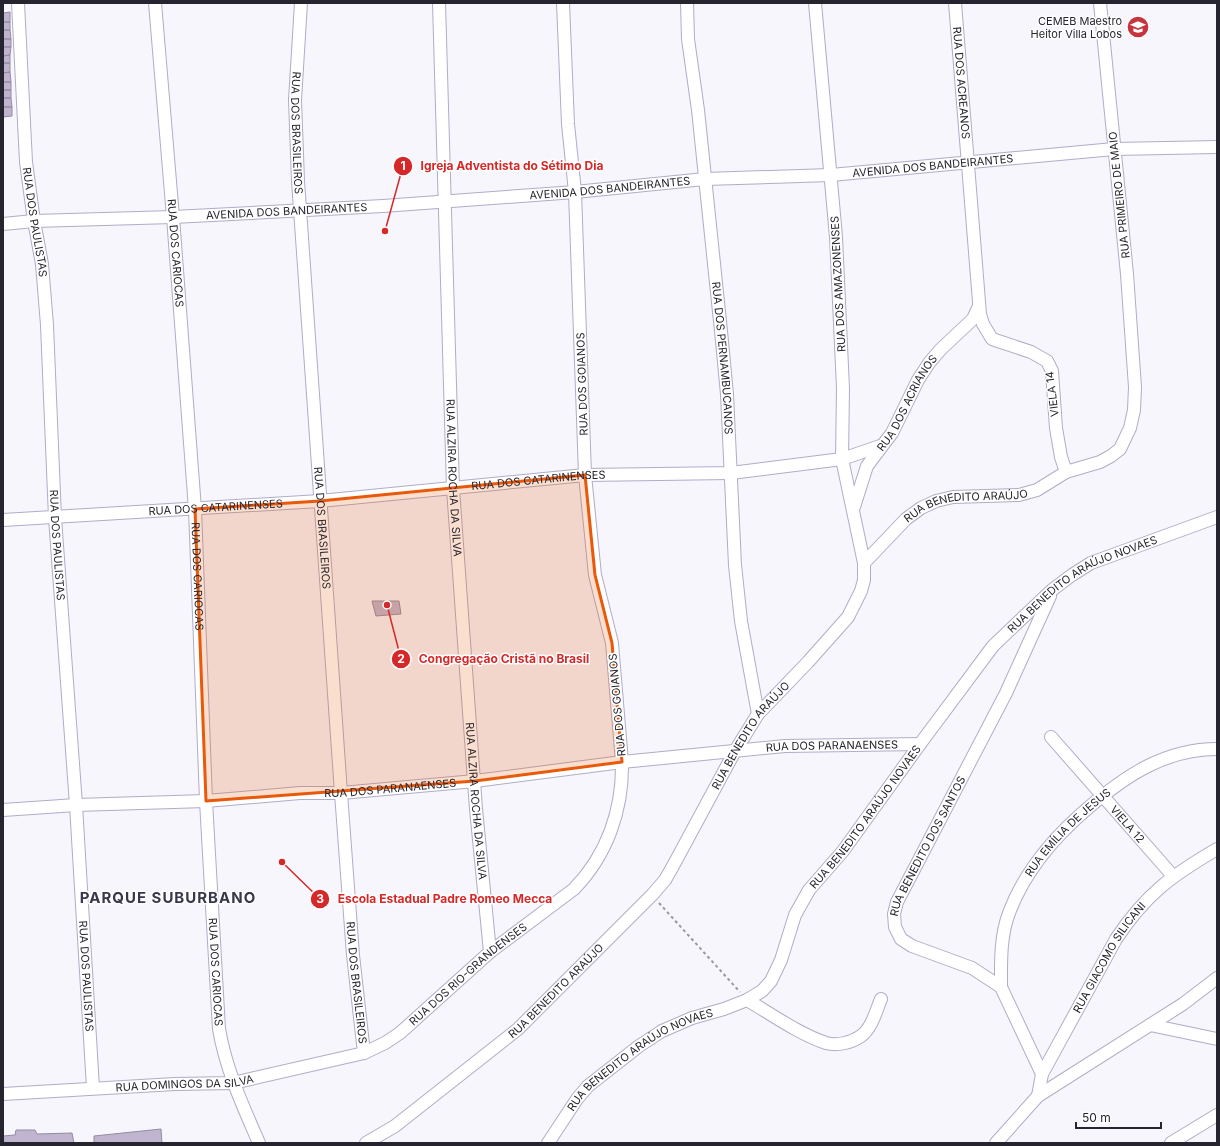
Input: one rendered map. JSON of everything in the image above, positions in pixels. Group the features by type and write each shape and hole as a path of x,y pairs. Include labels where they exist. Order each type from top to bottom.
{"street":[{"name":"RUA DOS PAULISTAS","path":"18,3 23,122 34,221 42,264 47,325 55,518 76,805 93,1088"},
{"name":"RUA DOS CARIOCAS","path":"155,3 174,217 195,509 206,801 220,1029 223,1051 233,1083 259,1143"},
{"name":"RUA DOS BRASILEIROS","path":"301,3 296,63 295,106 301,211 320,501 353,955 364,1053"},
{"name":"RUA ALZIRA ROCHA DA SILVA","path":"439,3 453,489 476,810 490,952"},
{"name":"RUA DOS GOIANOS","path":"562,3 568,124 575,192 585,475 595,575 612,643 622,762"},
{"name":"RUA DOS PERNAMBUCANOS","path":"687,3 688,39 698,110 721,331 731,473 735,565 741,620 758,714"},
{"name":"RUA DOS AMAZONENSES","path":"815,3 836,237 843,388 842,459 864,563"},
{"name":"RUA DOS ACREANOS","path":"955,3 979,306"},
{"name":"RUA PRIMEIRO DE MAIO","path":"1100,3 1127,274 1135,388"},
{"name":"AVENIDA DOS BANDEIRANTES","path":"3,224 34,221 174,217 301,211 445,202 575,192 705,179 831,175 1114,149 1217,147"},
{"name":"RUA DOS ACRIANOS","path":"853,510 862,477 880,446 892,433 918,380 929,363 973,319 979,306"},
{"name":"VIELA 14","path":"979,306 983,324 992,339 1030,352 1047,361 1052,371 1056,428 1061,457 1066,472"},
{"name":"RUA BENEDITO ARAÚJO","path":"366,1143 395,1126 518,1029 652,895 665,880 735,751 758,714 808,662 848,617 861,591 864,580 864,563 906,519 921,508 936,501 953,497 1019,495 1037,490 1066,472 1100,462 1111,456 1120,448 1130,428 1134,410 1135,388"},
{"name":"RUA DOS CATARINENSES","path":"3,520 320,501 585,475 731,473 842,459 880,446"},
{"name":"RUA BENEDITO ARAÚJO NOVAES","path":"548,1143 577,1099 588,1086 639,1046 662,1031 692,1018 724,1009 747,1000 762,990 771,981 781,960 795,914 809,890 843,851 993,646 1052,590 1072,575 1091,564 1217,517"},
{"name":"RUA BENEDITO DOS SANTOS","path":"1042,1074 1001,988 972,968 912,946 901,939 895,927 894,914 897,902 1006,693 1052,590"},
{"name":"VIELA 12","path":"1051,737 1173,876"},
{"name":"RUA DOS PARANAENSES","path":"3,810 76,805 206,801 300,793 341,793 475,781 622,762 785,746 920,744"},
{"name":"RUA EMÍLIA DE JESUS","path":"1001,988 1001,946 1008,914 1017,893 1041,855 1069,824 1130,775 1161,759 1188,751 1217,749"},
{"name":"RUA DOS RIO-GRANDENSES","path":"364,1053 385,1043 414,1022 490,952 548,909 585,877 600,855 616,818 622,780 622,762"},
{"name":"RUA GIACOMO SILICANI","path":"1038,1096 1042,1074 1116,939 1147,898 1173,876 1217,849"},
{"path":"996,1143 1038,1096 1150,1025 1217,978"},
{"path":"747,1000 809,1035 826,1043 839,1044 851,1042 862,1036 870,1025 881,999"},
{"path":"1150,1025 1217,1039"},
{"name":"RUA DOMINGOS DA SILVA","path":"3,1094 175,1084 233,1083 364,1053"},
{"path":"1170,1143 1217,1115"}],"path":[{"path":"652,895 747,1000"}],"highlighted area":[{"path":"585,475 595,575 612,643 622,762 475,781 206,801 195,509 320,501"}],"building":[{"path":"10,12 10,22 3,22 3,13"},
{"path":"3,22 10,22 10,30 3,30"},
{"path":"3,30 10,30 11,39 3,39"},
{"path":"3,39 11,39 11,47 3,47"},
{"path":"3,47 11,47 10,55 3,56"},
{"path":"10,55 10,63 3,63 3,56"},
{"path":"3,63 10,63 10,72 3,73"},
{"path":"10,72 11,82 3,82 3,73"},
{"path":"3,82 11,82 11,90 3,90"},
{"path":"3,90 11,90 11,98 3,98"},
{"path":"3,98 11,98 12,107 3,107"},
{"path":"3,107 12,107 12,116 3,117"},
{"path":"372,601 399,601 401,614 376,616"},
{"path":"161,1129 162,1143 94,1143 94,1136"},
{"path":"16,1130 35,1130 37,1134 72,1133 74,1143 3,1143 3,1136 15,1135"}],"place":[{"name":"CEMEB Maestro Heitor Villa Lobos","path":"1138,27"},
{"name":"Igreja Adventista do Sétimo Dia","path":"385,231"},
{"name":"Congregação Cristã no Brasil","path":"387,605"},
{"name":"Escola Estadual Padre Romeo Mecca","path":"282,862"}],"district":[{"name":"PARQUE SUBURBANO","path":"168,897"}]}
